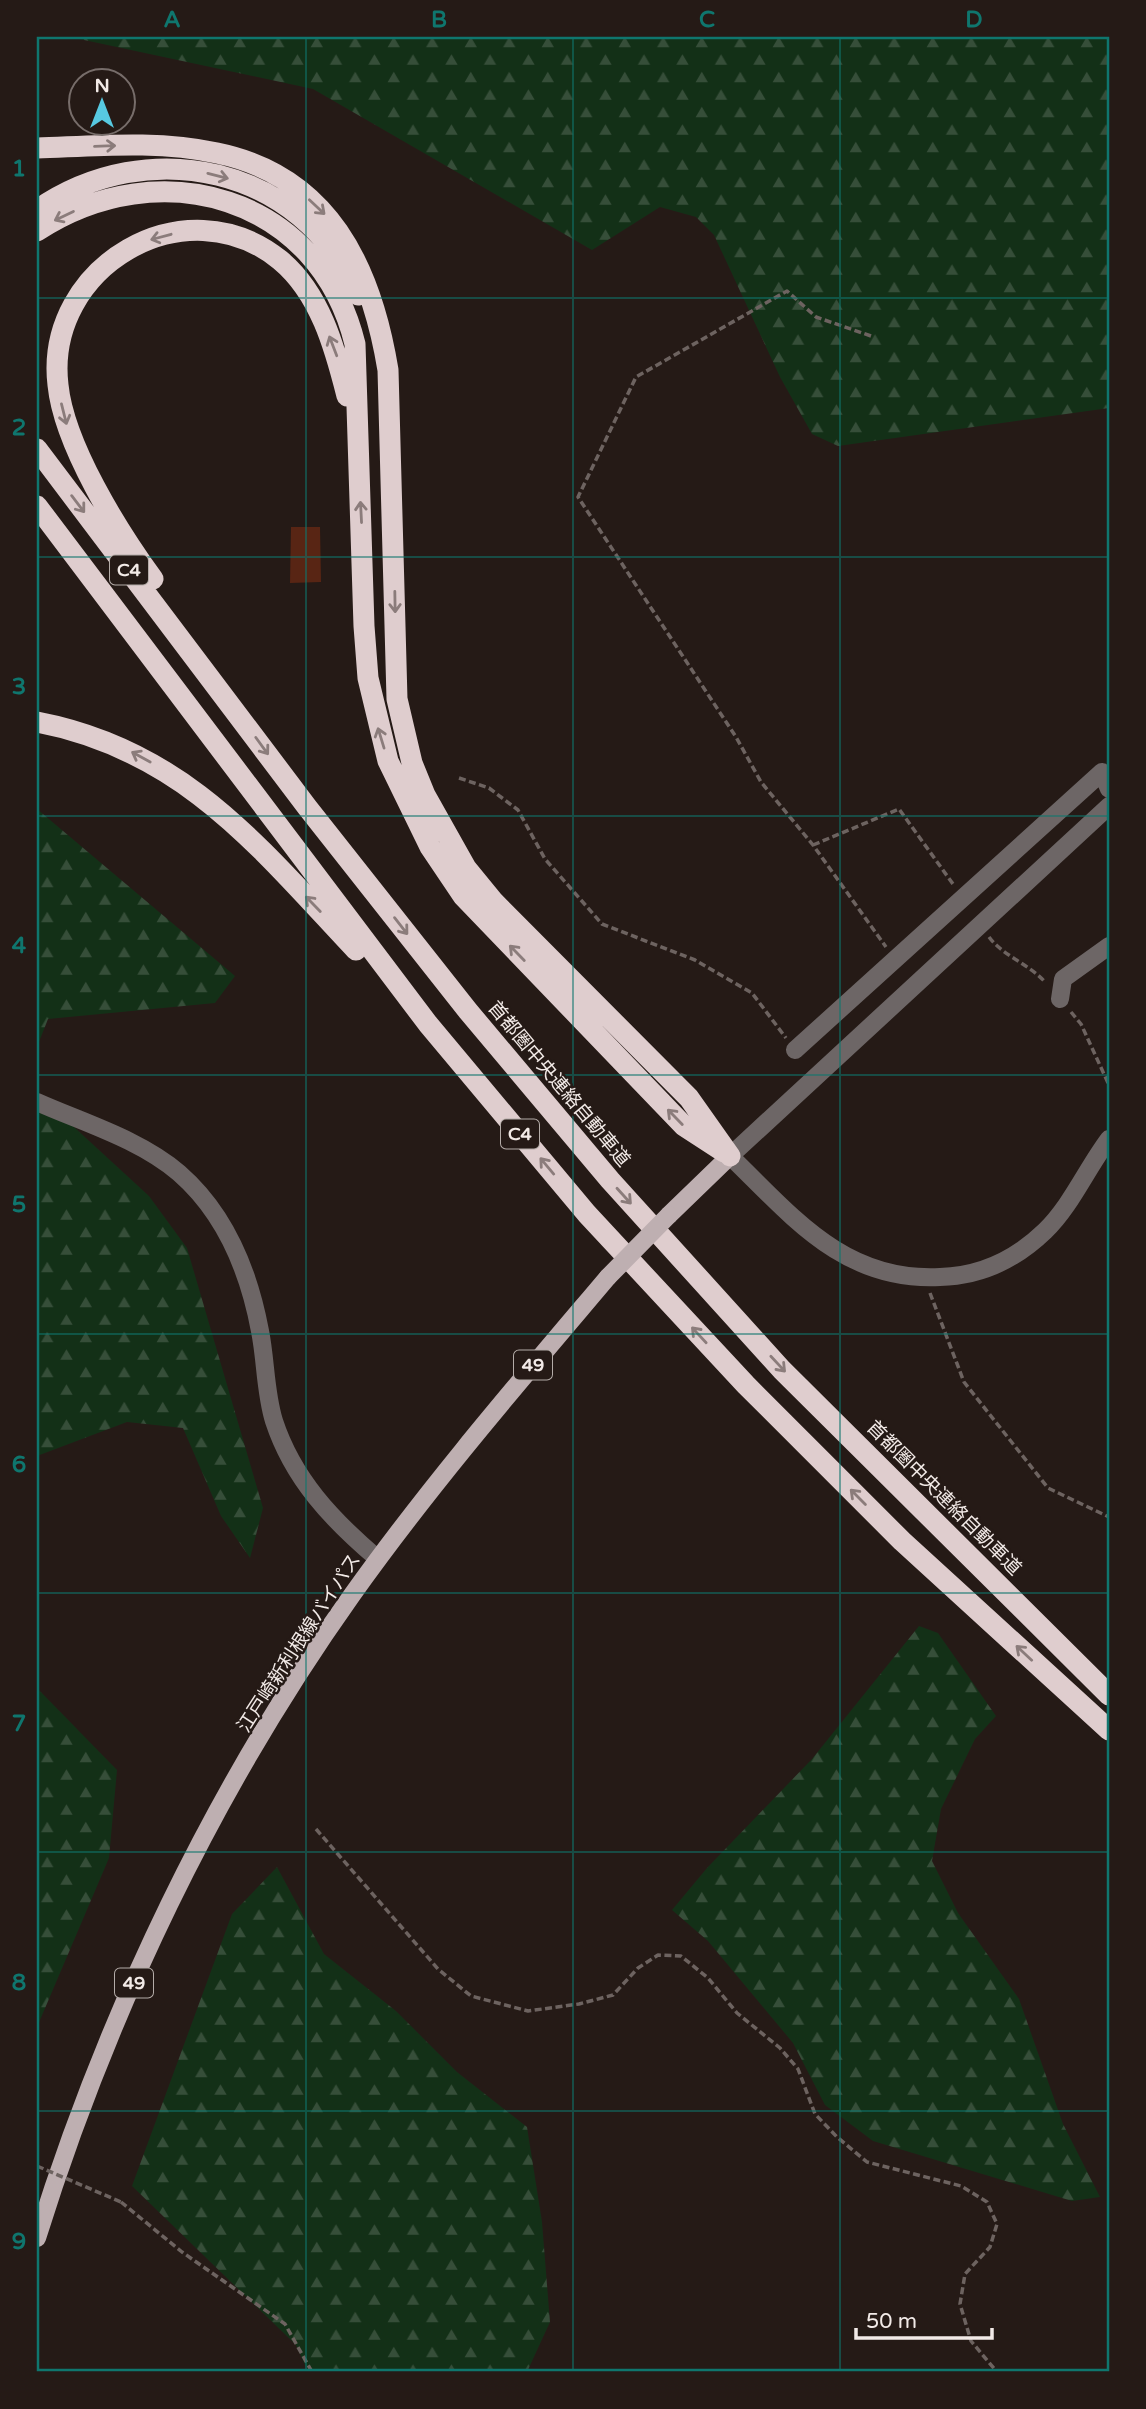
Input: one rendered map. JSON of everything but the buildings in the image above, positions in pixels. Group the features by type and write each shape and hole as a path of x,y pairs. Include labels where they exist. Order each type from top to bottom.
{"highway":[{"path":"37,148 134,145 218,153 253,164 297,189 336,225 367,280 381,324 388,370 397,699 412,763 415,798"},
{"path":"37,210 94,181 136,170 157,168 212,173 240,181 276,198 298,214 333,252 354,285 372,329 389,436"},
{"path":"37,231 67,214 101,201 139,193 209,194 250,208 283,230 336,290 348,316 355,344 368,678 388,761 415,798 440,844 701,1111 730,1156"},
{"path":"222,691 181,617 137,556 78,452 65,420 57,384 67,316 96,273 121,251 138,243 176,233 205,232 233,237 261,247 281,262 321,314 336,352 357,435"},
{"name":"首都圏中央連絡自動車道","path":"37,449 307,807 460,1001 610,1180 782,1370 1109,1695"},
{"name":"C4","path":"37,506 428,1024 587,1214 746,1385 902,1541 1109,1730"},
{"path":"37,722 79,732 134,753 212,803 428,1024"}],"main road":[{"name":"江戸崎新利根線バイパス","path":"37,2238 82,2106 171,1903 260,1740 325,1635 378,1559 526,1373 608,1278 730,1156"}],"street":[{"path":"795,1050 1102,772 1109,789"},
{"path":"1109,806 730,1156 816,1238 836,1252 876,1271 924,1278 952,1277 991,1269 1021,1251 1046,1230 1109,1139"},
{"path":"1060,999 1063,979 1109,946"},
{"path":"37,1102 142,1149 178,1172 202,1196 236,1249 244,1269 260,1332 269,1400 286,1450 314,1497 345,1531 378,1559"}],"path":[{"path":"872,336 816,317 788,291 636,377 578,497 736,737 761,782 813,845 894,958"},
{"path":"459,778 489,788 518,810 545,859 602,925 695,960 752,993 795,1050"},
{"path":"924,1278 964,1382 1048,1488 1109,1517"},
{"path":"316,1829 438,1969 471,1996 528,2011 579,2004 613,1995 638,1968 658,1955 681,1956 708,1978 737,2013 780,2048 798,2069 815,2113 867,2162 961,2186 987,2202 997,2224 990,2247 965,2274 960,2304 971,2341 996,2372"},
{"path":"37,2166 121,2202 182,2252 285,2324 312,2372"}],"green space":[{"path":"70,37 1109,37 1109,408 838,446 812,434 780,377 714,235 696,217 660,207 592,250 313,89"},
{"path":"37,809 235,976 215,1003 48,1019 37,1047"},
{"path":"37,1093 149,1196 187,1248 263,1508 250,1558 221,1516 183,1428 127,1422 37,1456"},
{"path":"919,1626 938,1633 996,1716 975,1739 941,1809 932,1861 958,1913 1019,1999 1063,2124 1100,2197 1072,2201 873,2141 825,2105 793,2043 708,1941 672,1910 707,1868 812,1759"},
{"path":"37,1688 117,1770 109,1858 37,2027"},
{"path":"277,1867 324,1954 396,2011 457,2072 527,2127 542,2222 550,2322 527,2372 308,2372 296,2345 132,2186 232,1914"}]}
